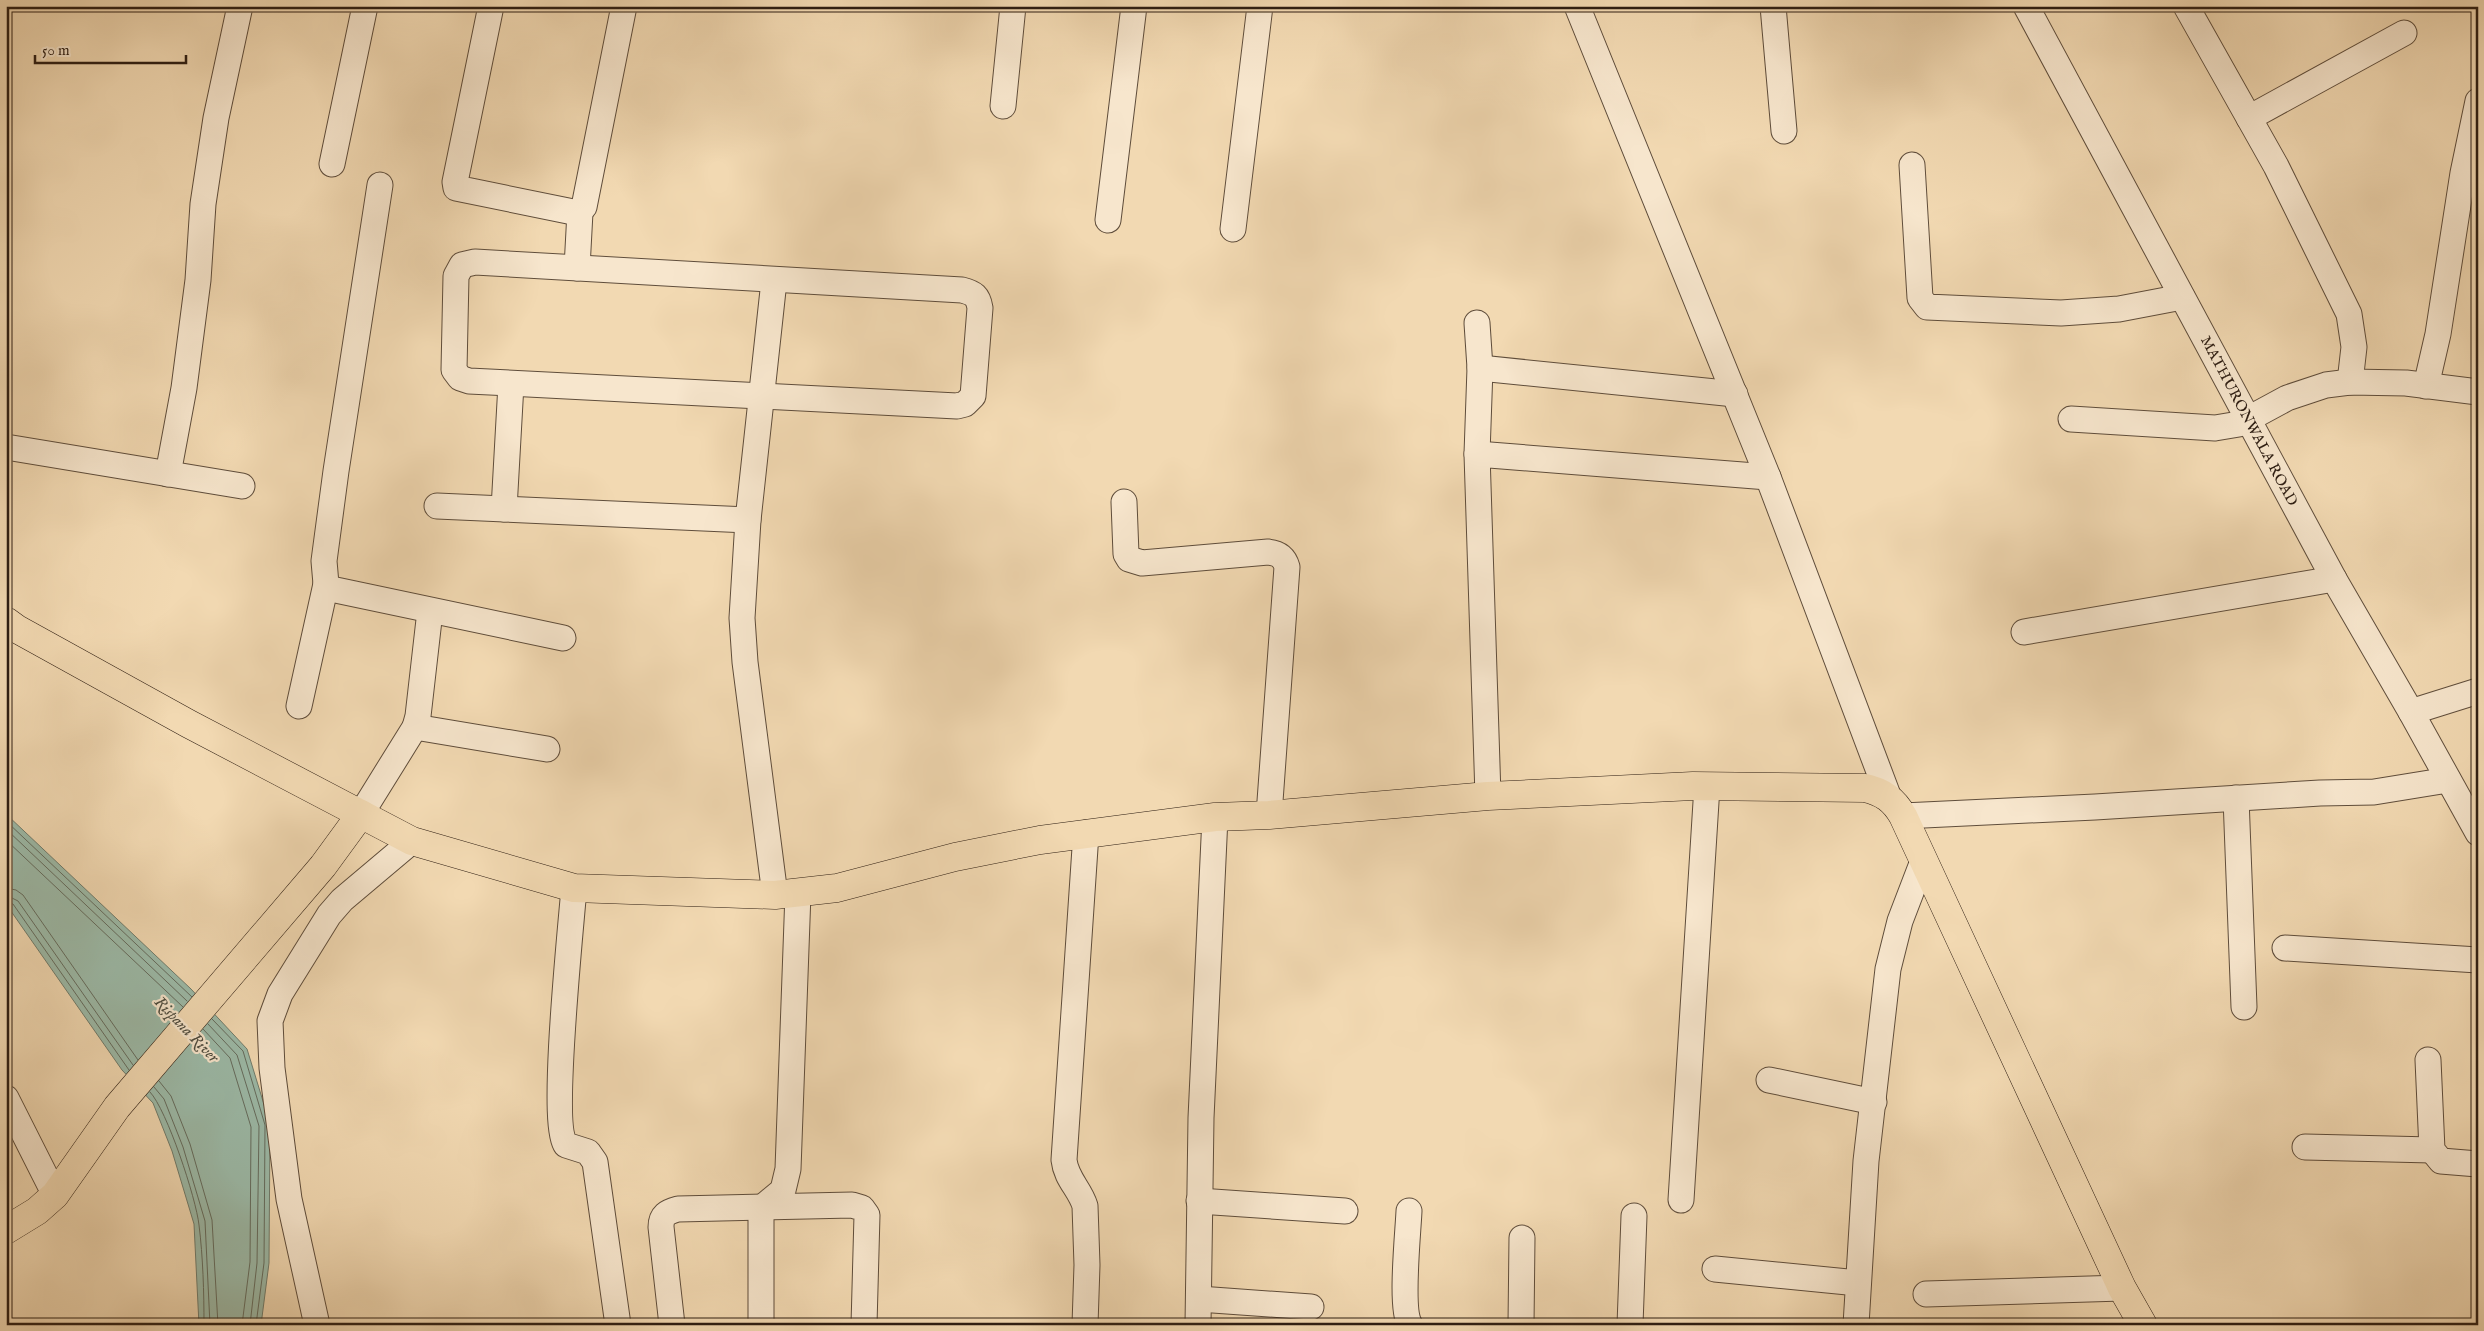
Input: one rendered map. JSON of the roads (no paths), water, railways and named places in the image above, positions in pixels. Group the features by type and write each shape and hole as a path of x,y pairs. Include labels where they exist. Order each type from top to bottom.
{"main road":[{"path":"6,621 17,629 189,724 412,841 574,888 787,894 860,883 964,855 1040,840 1216,817 1269,815 1488,796 1707,786 1865,788 1896,807 2122,1288 2142,1325"},
{"path":"6,1230 37,1211 55,1195 125,1098 323,866 361,814"}],"street":[{"path":"168,474 184,388 198,280 203,204 216,118 240,6"},
{"path":"332,164 365,6"},
{"path":"491,6 455,182 456,188 580,212"},
{"path":"577,268 580,212 584,207 624,6"},
{"path":"1003,106 1013,6"},
{"path":"1108,220 1134,6"},
{"path":"1233,229 1260,6"},
{"path":"1577,6 1768,476 1896,807 2095,807 2374,792 2448,780"},
{"path":"1773,6 1784,131"},
{"name":"MATHURONWALA ROAD","path":"2026,6 2334,579 2412,712 2478,833"},
{"path":"2186,6 2276,166 2349,314 2354,347 2350,382"},
{"path":"2249,118 2404,32"},
{"path":"2426,386 2438,334 2463,173 2478,102"},
{"path":"1912,165 1920,298 1927,307 2061,313 2119,309 2182,298"},
{"path":"299,706 326,584 324,561 380,186"},
{"path":"475,262 577,268 962,290 972,293 977,297 980,308 973,396 965,404 957,406 511,384 469,381 460,378 454,370 453,343 458,269 462,265 475,262"},
{"path":"761,1325 761,1215 765,1205 783,1190 788,1169 787,894 745,662 742,618 748,520 774,280"},
{"path":"1477,323 1480,368 1477,454 1488,796"},
{"path":"1480,368 1735,394"},
{"path":"2071,419 2215,428 2250,420 2287,398 2306,390 2350,382 2406,383 2478,392"},
{"path":"504,509 511,384"},
{"path":"6,447 242,486"},
{"path":"1477,454 1768,476"},
{"path":"1124,502 1126,554 1133,561 1142,563 1268,552 1280,555 1285,561 1287,567 1269,815"},
{"path":"438,506 748,520"},
{"path":"2024,632 2334,579"},
{"path":"326,584 332,589 563,638"},
{"path":"361,814 415,726 418,716 430,611"},
{"path":"2412,712 2478,691"},
{"path":"415,726 547,749"},
{"path":"1681,1200 1707,786"},
{"path":"2236,798 2244,1008"},
{"path":"1198,1325 1199,1201 1216,817"},
{"path":"1084,1325 1088,1265 1086,1206 1067,1174 1064,1160 1086,833"},
{"path":"317,1325 289,1199 272,1068 270,1022 280,994 329,915 342,900 412,841"},
{"path":"1856,1325 1866,1161 1888,969 1900,921 1923,861"},
{"path":"574,888 561,1061 560,1133 566,1145 588,1152 595,1162 618,1325"},
{"path":"2285,948 2478,960"},
{"path":"2428,1060 2432,1150 2442,1161 2478,1164"},
{"path":"1769,1080 1874,1102"},
{"path":"6,1098 55,1195"},
{"path":"2305,1147 2432,1150"},
{"path":"1199,1201 1345,1211"},
{"path":"672,1325 661,1220 665,1214 678,1209 765,1205 852,1205 865,1212 864,1325"},
{"path":"1409,1211 1406,1304 1407,1320 1410,1325"},
{"path":"1630,1325 1634,1216"},
{"path":"1521,1325 1522,1238"},
{"path":"1715,1269 1858,1283"},
{"path":"1926,1294 2122,1288"},
{"path":"1199,1299 1311,1307"}],"water":[{"name":"Rispana River","path":"6,814 191,989 247,1049 270,1124 269,1263 261,1325 199,1325 194,1224 172,1151 153,1103 122,1070 6,904"}]}
